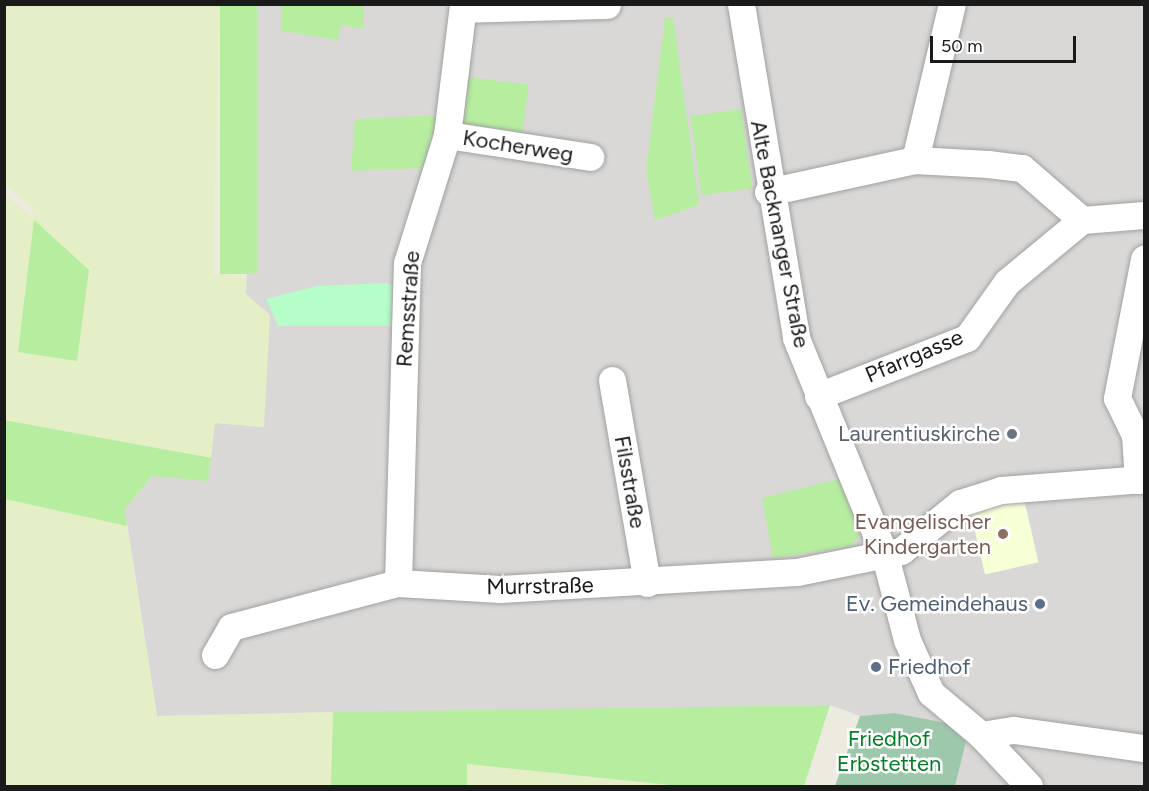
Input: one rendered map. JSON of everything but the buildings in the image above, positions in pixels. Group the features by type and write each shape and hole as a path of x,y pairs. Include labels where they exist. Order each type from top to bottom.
{"street":[{"name":"Alte Backnanger Straße","path":"741,4 768,192 796,338 885,556 907,640 931,693 981,735"},
{"path":"915,160 952,4"},
{"path":"463,7 607,5"},
{"name":"Remsstraße","path":"398,583 408,263 447,135 463,7"},
{"name":"Kocherweg","path":"447,135 590,157"},
{"path":"768,192 915,160 1022,168 1082,220 1144,215"},
{"name":"Pfarrgasse","path":"818,396 968,338 1007,282 1082,220"},
{"path":"1141,479 1134,435 1117,398 1144,259"},
{"name":"Filsstraße","path":"612,380 647,583"},
{"name":"Murrstraße","path":"215,655 231,627 398,583 500,589 647,583 797,572 902,551 960,503 1001,490 1141,479"},
{"path":"981,735 1014,729 1144,748"},
{"path":"981,735 1029,786"}],"shaded area":[{"path":"5,5 220,5 213,274 246,275 246,294 270,315 264,427 215,423 211,458 5,420 5,194 34,219 32,208 5,184"},
{"path":"257,5 1144,5 1144,786 955,786 966,742 894,713 860,716 830,705 157,716 125,509 152,476 215,423 264,427 246,294"},
{"name":"Evangelischer Kindergarten","path":"1023,495 1039,562 985,575 969,507"},
{"path":"5,499 127,526 157,716 333,712 331,786 5,786"},
{"path":"467,764 680,786 467,786"}],"green space":[{"path":"220,5 257,5 257,274 220,274"},
{"path":"282,5 364,5 364,29 341,25 338,40 282,31"},
{"path":"665,17 673,17 699,205 655,220 646,170"},
{"path":"468,77 529,84 523,132 462,125"},
{"path":"741,109 752,188 702,195 690,116"},
{"path":"438,115 423,168 351,171 355,119"},
{"path":"34,220 89,270 77,361 18,352"},
{"path":"387,283 393,286 391,326 278,326 266,299 317,286"},
{"path":"4,420 211,458 208,481 152,476 125,509 127,526 5,499"},
{"path":"839,479 857,524 859,535 852,546 773,558 762,498"},
{"path":"830,705 804,786 680,786 467,764 467,786 331,786 333,712"},
{"name":"Friedhof Erbstetten","path":"894,713 946,723 966,742 955,786 835,786 860,716"}],"place":[{"name":"Laurentiuskirche","path":"1012,434"},
{"name":"Evangelischer Kindergarten","path":"1003,534"},
{"name":"Ev. Gemeindehaus","path":"1040,604"},
{"name":"Friedhof","path":"876,667"}]}
